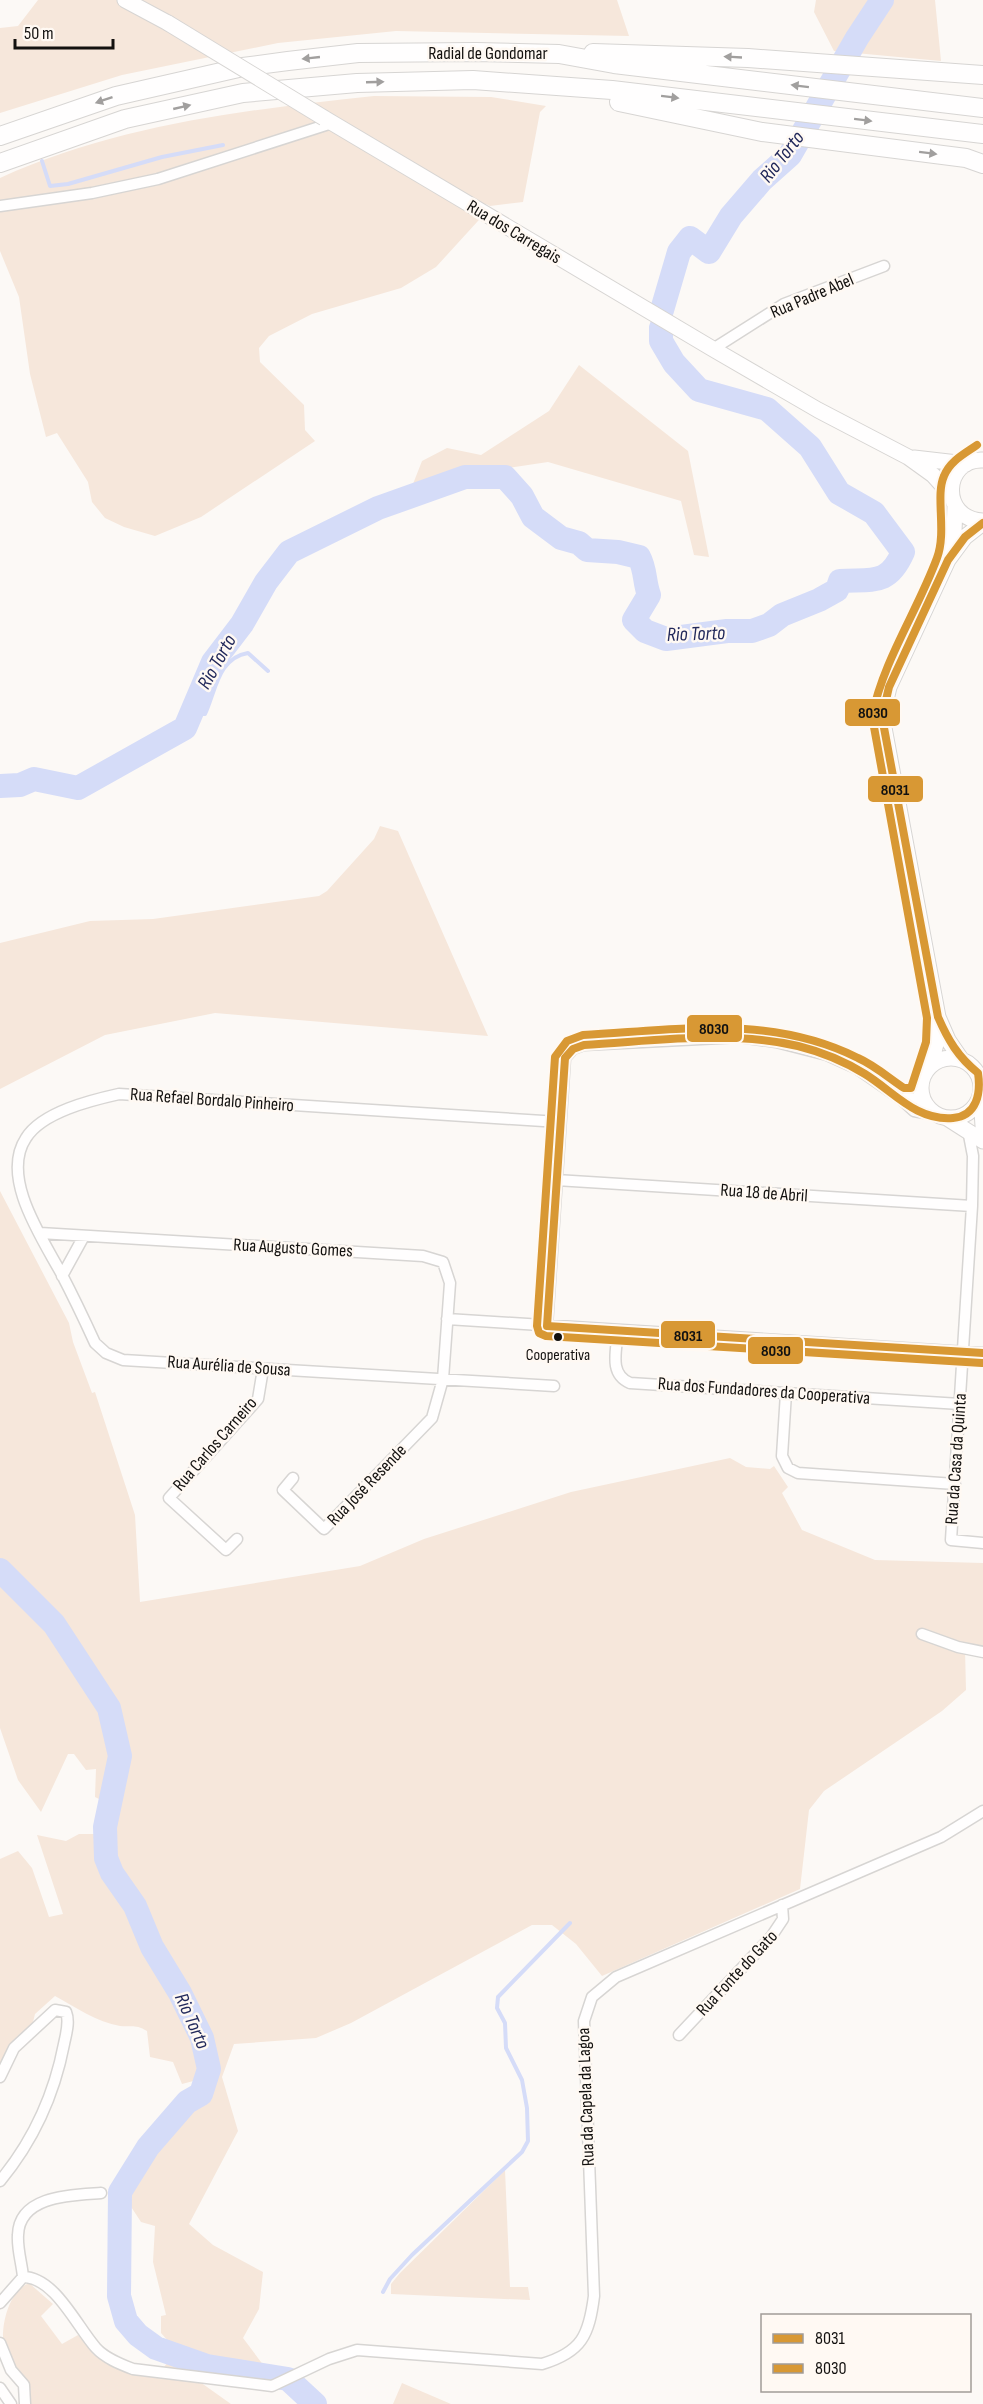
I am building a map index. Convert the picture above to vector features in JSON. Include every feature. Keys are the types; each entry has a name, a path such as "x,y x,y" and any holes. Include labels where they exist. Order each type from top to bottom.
{"highway":[{"name":"Radial de Gondomar","path":"0,136 117,96 265,64 358,53 559,54 616,58"},
{"path":"616,58 938,71 983,75"},
{"path":"616,58 983,108"},
{"name":"Radial de Gondomar","path":"0,163 125,119 243,93 357,83 473,80 556,87 611,95"},
{"path":"611,95 983,134"},
{"path":"611,95 762,132 966,158 983,164"}],"street":[{"name":"Rua dos Carregais","path":"125,0 168,23 713,349 818,410 908,457 933,475 963,515 983,522"},
{"path":"0,206 92,193 158,179 328,120"},
{"name":"Rua Padre Abel","path":"713,349 784,304 884,266"},
{"name":"Rua dos Carregais","path":"908,457 977,460"},
{"path":"948,560 954,532 952,483 957,472 977,460"},
{"path":"983,522 965,537 948,560 889,687 882,717 938,1017 948,1040 961,1059 978,1073 983,1126"},
{"path":"938,1017 936,1044 921,1086 922,1098 942,1117 968,1130 983,1141"},
{"path":"547,1326 559,1122 565,1059 573,1049 584,1045 740,1037 776,1042 827,1054 856,1068 901,1098 914,1111 958,1118 969,1113 981,1095"},
{"path":"930,1066 950,1057 961,1059"},
{"name":"Rua Refael Bordalo Pinheiro","path":"62,1276 27,1210 18,1174 19,1156 26,1137 43,1122 84,1102 119,1094 559,1122"},
{"path":"901,1098 922,1098"},
{"name":"Rua da Casa da Quinta","path":"968,1130 973,1156 972,1206 951,1540 983,1543"},
{"name":"Rua 18 de Abril","path":"556,1180 972,1206"},
{"name":"Rua Augusto Gomes","path":"40,1233 423,1256 443,1262 450,1283 447,1319"},
{"path":"62,1276 84,1236"},
{"name":"Rua Aurélia de Sousa","path":"62,1276 96,1343 106,1353 123,1360 554,1386"},
{"path":"443,1379 447,1319 983,1353"},
{"name":"Rua dos Fundadores da Cooperativa","path":"618,1330 615,1370 621,1379 630,1383 960,1404"},
{"name":"Rua Carlos Carneiro","path":"237,1539 226,1550 169,1498 258,1399 263,1369"},
{"name":"Rua José Resende","path":"293,1478 283,1490 324,1529 432,1418 443,1379"},
{"path":"786,1393 782,1456 788,1468 798,1473 955,1484"},
{"path":"922,1634 958,1647 983,1652"},
{"name":"Rua da Capela da Lagoa","path":"23,2277 42,2282 69,2310 97,2349 122,2365 133,2369 272,2386 304,2370 357,2350 542,2364 573,2351 584,2338 591,2321 594,2296 584,2021 587,2006 599,1989 616,1977 941,1837 983,1811"},
{"name":"Rua Fonte do Gato","path":"679,2036 771,1937 783,1919 782,1905"},
{"path":"0,2077 14,2048 37,2025 55,2010 66,2012 68,2018 62,2051 45,2112 34,2135 0,2181"},
{"path":"0,2303 23,2277 18,2236 21,2221 32,2209 45,2200 67,2195 101,2193"},
{"path":"0,2343 11,2370 24,2385 25,2404"},
{"path":"0,2388 11,2404"}],"shaded area":[{"path":"38,0 617,0 629,36 396,31 278,43 122,75 0,113 0,28 18,26"},
{"path":"816,0 935,0 941,61 834,51 814,12"},
{"path":"374,96 491,97 546,106 540,112 523,202 490,206 486,204 488,210 436,267 401,288 312,314 269,336 259,348 260,362 304,405 305,430 315,441 201,517 155,536 124,527 105,518 92,502 88,482 57,433 46,437 30,374 19,297 0,251 0,178 91,144 137,132 231,114"},
{"path":"579,365 688,451 709,557 694,555 681,501 548,462 461,475 411,489 422,461 447,448 481,455 549,411"},
{"path":"380,826 398,831 488,1036 215,1013 105,1035 0,1089 0,943 90,921 153,919 319,896 327,891 374,839"},
{"path":"0,1191 69,1323 73,1342 92,1393 95,1392 135,1515 140,1602 360,1566 424,1539 571,1492 730,1458 746,1467 770,1469 774,1466 788,1487 782,1493 802,1530 875,1560 983,1563 983,1650 965,1649 966,1690 942,1711 824,1791 809,1810 800,1889 602,1976 576,1944 552,1925 532,1925 351,2023 316,2038 234,2044 222,2077 238,2131 189,2224 213,2245 263,2272 259,2309 243,2338 267,2370 263,2381 164,2367 177,2351 161,2333 161,2316 166,2315 153,2262 155,2226 141,2222 122,2193 156,2139 178,2115 203,2095 211,2069 204,2037 181,1992 153,1946 137,1905 113,1872 108,1858 107,1827 111,1804 105,1801 100,1823 104,1875 122,1898 141,1936 146,1953 173,1992 203,2050 201,2079 182,2084 173,2062 150,2057 147,2031 140,2027 120,2026 103,2021 55,1996 35,2014 32,2026 11,2043 0,2066 0,1859 18,1851 32,1868 49,1917 63,1914 37,1835 66,1841 79,1834 96,1834 99,1799 95,1797 96,1769 86,1770 74,1754 68,1754 41,1812 18,1780 0,1728"},
{"path":"505,2170 510,2287 528,2287 530,2300 391,2294 391,2284 400,2273"},
{"path":"29,2283 53,2304 41,2316 62,2344 78,2335 94,2355 114,2368 139,2375 200,2382 231,2404 31,2404 23,2382 4,2349 3,2340 7,2311 11,2302 16,2294"},
{"path":"402,2383 451,2404 393,2404"}],"waterway":[{"name":"Rio Torto","path":"662,310 679,252 690,238 709,252 731,216 762,180 790,155 857,38 882,0"},
{"path":"42,161 50,186 68,184 162,157 223,145"},
{"name":"Rio Torto","path":"0,786 20,785 34,779 78,788 185,728 213,662 242,624 266,582 289,552 378,508 465,477 505,477 522,496 533,517 561,538 579,543 587,550 618,552 639,557 649,595 634,620 645,631 666,639 727,631 752,631 769,625 782,615 837,590 840,581 870,580 885,576 891,571 903,552 874,513 839,493 810,447 767,409 699,390 674,363 661,341 661,328"},
{"path":"189,714 205,714 219,676 230,661 238,656 248,653 268,671"},
{"name":"Rio Torto","path":"0,1570 54,1624 109,1708 120,1756 105,1827 106,1858 112,1873 135,1906 152,1947 180,1993 202,2038 209,2069 201,2094 187,2102 148,2147 120,2192 119,2296 126,2321 138,2335 156,2348 207,2366 288,2379 315,2404"},
{"path":"383,2292 390,2279 412,2255 522,2152 528,2141 527,2108 522,2080 506,2048 505,2023 497,2008 498,1997 570,1923"}],"transit line":[{"name":"8030","path":"977,445 954,462 944,476 941,493 940,548 929,578 884,675 872,716 927,1018 926,1042 911,1088 904,1088 864,1061 825,1044 791,1035 757,1030 723,1028 654,1030 583,1035 567,1041 555,1057 537,1326 539,1333 546,1336 982,1363"},
{"name":"8031","path":"983,523 965,537 948,560 889,687 882,717 938,1017 954,1048 978,1073 979,1088 976,1102 967,1113 961,1116 940,1118 928,1115 906,1104 865,1074 841,1061 807,1048 772,1041 691,1038 584,1045 573,1049 565,1058 547,1326 983,1353"}],"place":[{"name":"Cooperativa","path":"558,1337"}]}
